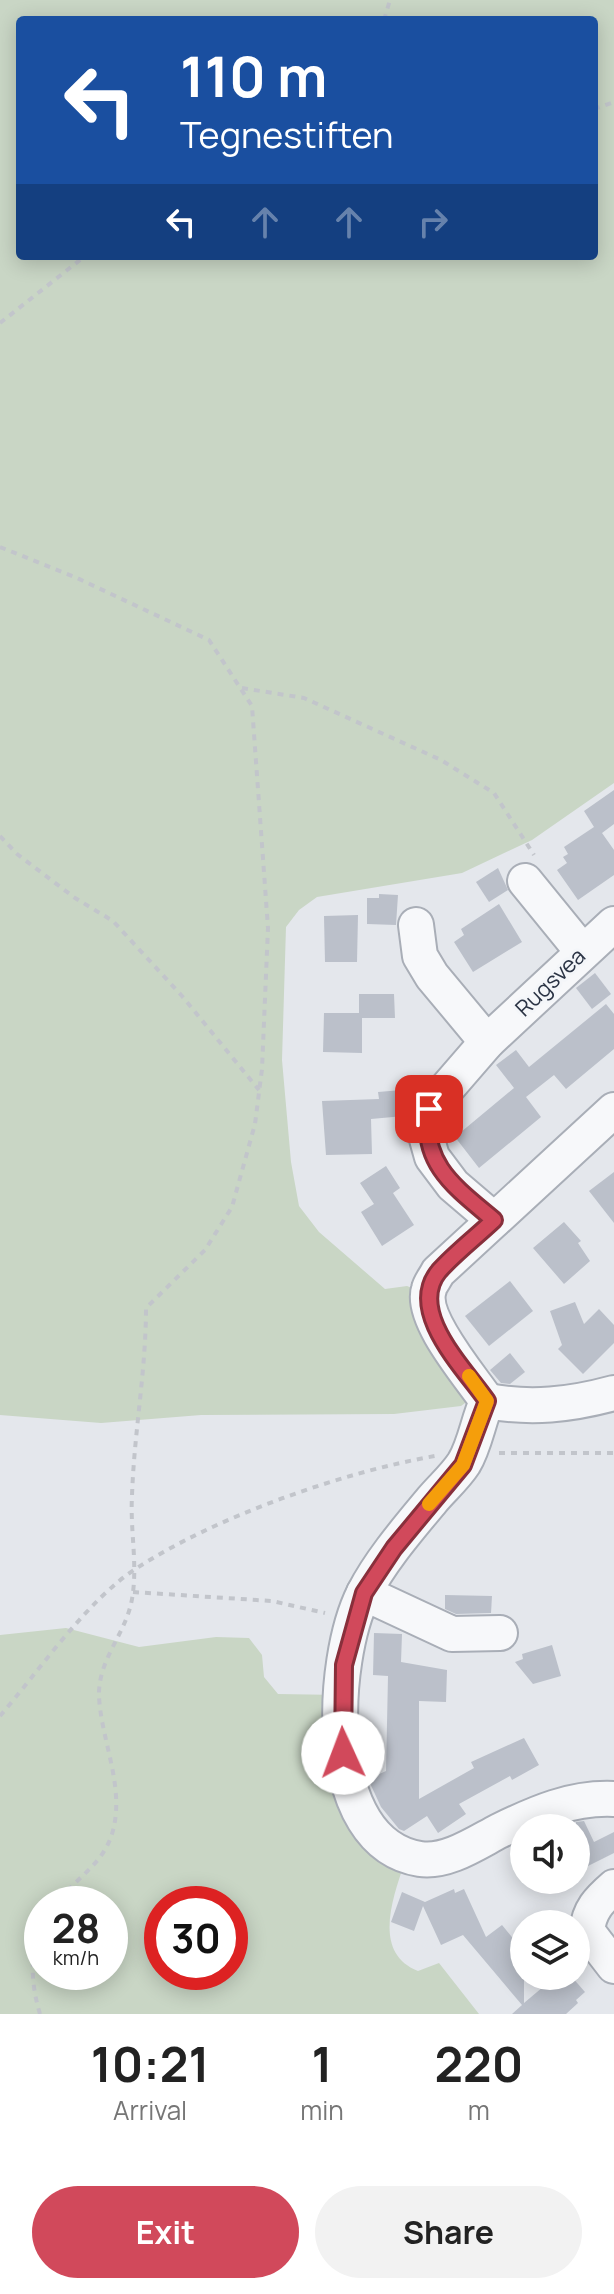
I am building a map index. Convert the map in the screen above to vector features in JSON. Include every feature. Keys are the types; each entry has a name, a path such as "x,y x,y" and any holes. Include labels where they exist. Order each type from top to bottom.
{"street":[{"path":"531,887 582,951"},
{"name":"Rugsvea","path":"494,1220 453,1185 432,1157 425,1132 429,1109 487,1042 614,924"},
{"path":"416,925 420,956 432,976 487,1042"},
{"path":"614,1110 438,1272 428,1291 428,1307 441,1335 487,1401 523,1407 568,1404 614,1393"},
{"path":"487,1401 469,1453 394,1548 359,1606 344,1665 341,1704 348,1784 360,1815 396,1852 422,1860 464,1851 538,1813 610,1791"},
{"path":"359,1606 452,1634 500,1633"},
{"path":"614,1887 596,1903 588,1917 587,1931 614,1966"}],"path":[{"path":"0,323 80,260"},
{"path":"0,547 77,578 209,640 252,706 267,914 259,1091 255,1124 232,1207 205,1250 146,1308 146,1344 132,1493 131,1539 136,1568 124,1625 102,1665 99,1695 116,1794 113,1832 101,1860 74,1886"},
{"path":"242,688 304,698 441,760 494,793 535,855 531,887"},
{"path":"0,836 29,863 113,921 182,996 259,1091"},
{"path":"0,1716 92,1609 136,1568 211,1530 320,1485 402,1462 469,1453 614,1453"},
{"path":"133,1592 359,1606"},
{"path":"34,1990 40,2014"}],"green space":[{"path":"0,0 614,0 614,783 532,840 462,873 317,897 299,910 286,927 282,1060 291,1162 299,1206 319,1232 385,1289 407,1286 417,1290 490,1385 461,1406 394,1414 201,1415 101,1423 0,1415"},
{"path":"66,1628 139,1647 216,1637 249,1638 262,1655 264,1677 278,1694 340,1695 364,1787 404,1864 391,1908 390,1938 395,1951 404,1963 418,1971 439,1963 479,2014 0,2014 0,1635"}],"building":[{"path":"614,790 614,824 602,833 614,850 614,875 578,900 557,870 567,863 563,857 568,854 564,847 594,827 584,811"},
{"path":"498,868 508,890 489,902 476,882"},
{"path":"379,894 398,895 396,925 367,924 367,898 379,898"},
{"path":"499,904 522,942 473,972 454,942 464,935 461,929"},
{"path":"358,915 357,962 325,962 324,916"},
{"path":"595,973 611,994 592,1009 576,988"},
{"path":"359,994 394,994 395,1018 362,1018 362,1053 323,1052 324,1013 359,1013"},
{"path":"606,1004 614,1014 614,1049 566,1089 554,1075 526,1097 541,1117 479,1168 455,1137 514,1088 496,1065 516,1050 529,1067"},
{"path":"402,1090 404,1116 371,1119 372,1154 326,1155 322,1101 379,1099 378,1092"},
{"path":"386,1166 400,1188 393,1193 414,1225 382,1246 361,1212 374,1204 360,1183"},
{"path":"614,1172 614,1223 589,1191"},
{"path":"564,1222 581,1241 578,1243 590,1261 564,1284 533,1248"},
{"path":"510,1281 533,1311 489,1346 465,1316"},
{"path":"575,1302 584,1324 599,1309 614,1325 614,1343 583,1374 558,1349 562,1345 550,1311"},
{"path":"510,1353 525,1372 510,1384 501,1383 490,1370"},
{"path":"445,1595 492,1596 491,1613 456,1614 445,1609"},
{"path":"374,1633 402,1634 401,1662 447,1670 446,1702 419,1701 419,1799 474,1768 471,1762 524,1738 539,1765 512,1780 510,1776 459,1804 466,1814 438,1833 427,1816 404,1831 399,1829 381,1807 368,1779 386,1771 388,1676 373,1675"},
{"path":"552,1645 561,1676 533,1684 515,1662 523,1659 522,1654"},
{"path":"614,1832 614,1853 590,1865 590,1834 594,1842"},
{"path":"454,1889 455,1893 464,1889 486,1937 502,1925 510,1935 510,1990 524,1990 524,2003 539,1990 585,1992 566,2014 512,2014 522,2005 463,1935 441,1945 423,1906 414,1931 391,1922 402,1892 425,1902"}],"slow traffic":[{"path":"429,1504 463,1465 487,1401 469,1376"}],"route":[{"path":"343,1753 341,1704 344,1665 364,1593 394,1548 463,1465 487,1401 441,1335 428,1307 428,1291 438,1272 494,1220 453,1185 432,1157 425,1132 429,1109"}]}
